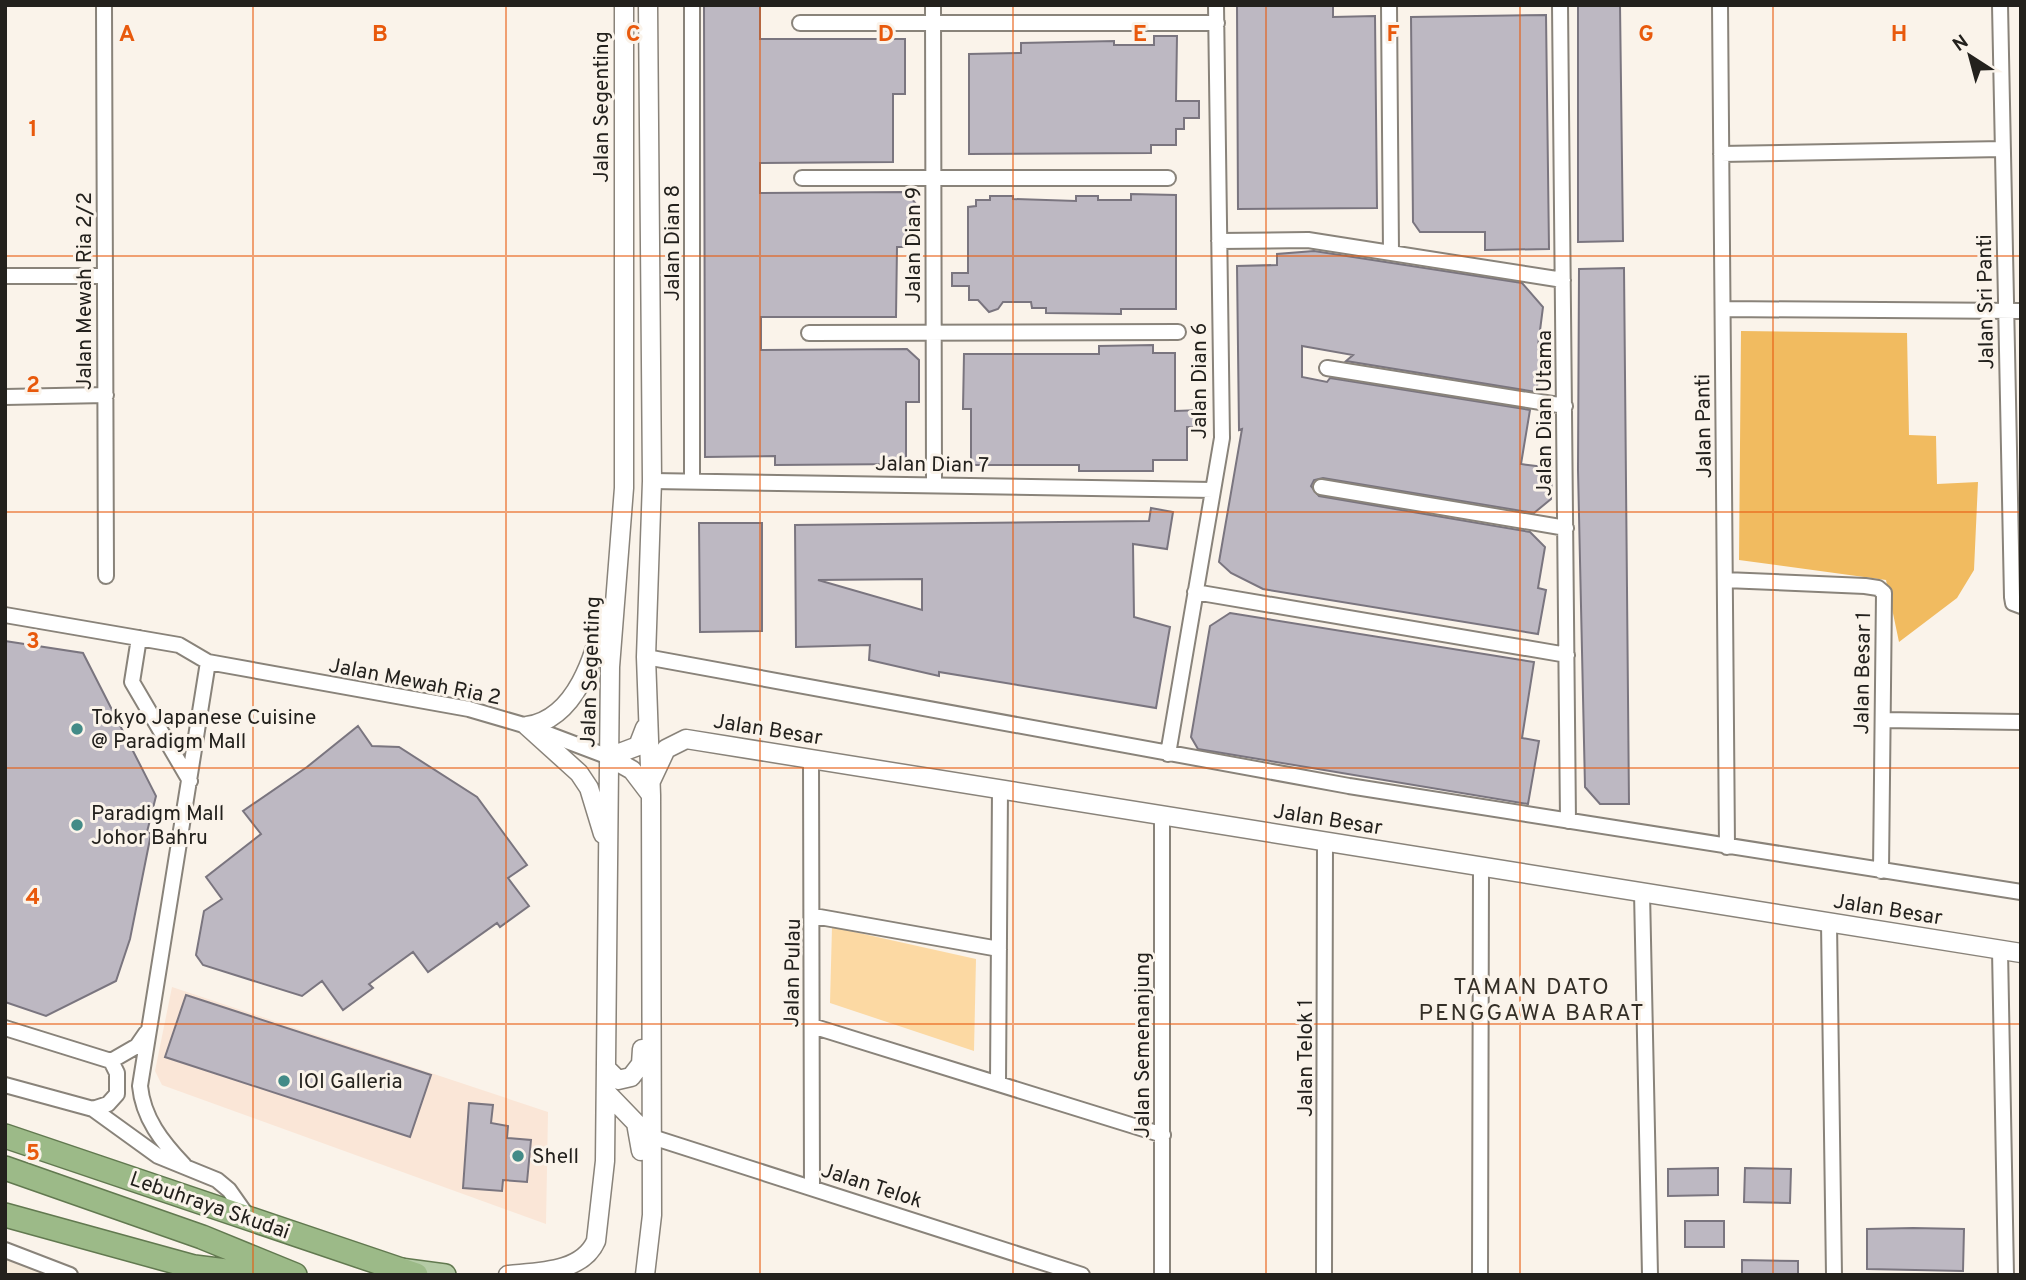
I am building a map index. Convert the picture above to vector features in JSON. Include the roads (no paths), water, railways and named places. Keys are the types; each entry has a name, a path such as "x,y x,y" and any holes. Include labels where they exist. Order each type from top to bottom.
{"highway":[{"name":"Lebuhraya Skudai","path":"5,1136 407,1272"},
{"name":"Lebuhraya Skudai","path":"5,1168 202,1237 295,1275"},
{"path":"5,1215 194,1267 260,1275"}],"main road":[{"path":"407,1272 445,1275"}],"street":[{"name":"Jalan Mewah Ria 2/2","path":"104,5 106,576"},
{"name":"Jalan Segenting","path":"508,1275 556,1270 592,1251 596,1241 605,1161 610,667 624,488 624,5"},
{"path":"645,1275 652,1215 649,1136 651,788 646,657 652,481 648,5"},
{"name":"Jalan Dian 8","path":"692,5 692,482"},
{"name":"Jalan Dian 9","path":"933,5 934,485"},
{"name":"Jalan Dian 6","path":"1168,754 1222,438 1216,5"},
{"path":"1389,5 1391,253"},
{"name":"Jalan Dian Utama","path":"1560,5 1568,821"},
{"name":"Jalan Panti","path":"1720,5 1727,847"},
{"name":"Jalan Sri Panti","path":"2000,5 2003,149 2013,311 2016,602"},
{"path":"800,23 1217,23"},
{"path":"1721,154 2003,149"},
{"path":"802,178 1168,178"},
{"path":"1219,241 1308,240 1563,280"},
{"path":"5,276 105,276"},
{"path":"1723,309 2013,311"},
{"path":"809,333 1178,332"},
{"path":"1327,368 1564,406"},
{"path":"5,397 106,395"},
{"path":"527,726 544,724 561,712 576,689 600,633 611,568 632,507 652,481"},
{"name":"Jalan Dian 7","path":"652,481 1213,489"},
{"path":"1321,487 1566,528"},
{"name":"Jalan Besar 1","path":"1726,580 1878,588 1884,593 1881,871"},
{"path":"1195,592 1567,655"},
{"path":"5,615 179,645 208,663 140,1086 144,1112 167,1147 184,1165"},
{"path":"139,638 132,682 190,781"},
{"name":"Jalan Besar","path":"646,657 1168,754 1727,847 2021,892"},
{"name":"Jalan Mewah Ria 2","path":"208,663 469,709 527,726 609,757"},
{"path":"609,757 638,746 648,718"},
{"path":"1883,720 2021,722"},
{"path":"527,726 579,773 589,788 608,850"},
{"name":"Jalan Besar","path":"651,788 666,749 686,738 2021,953"},
{"path":"609,757 632,770 651,788"},
{"name":"Jalan Pulau","path":"811,759 814,916 812,1187"},
{"path":"998,1082 1000,789"},
{"name":"Jalan Semenanjung","path":"1162,815 1162,1275"},
{"name":"Jalan Telok 1","path":"1324,1275 1325,841"},
{"path":"1480,1275 1481,866"},
{"path":"1642,892 1650,1275"},
{"path":"814,916 999,949"},
{"path":"1829,923 1834,1275"},
{"path":"607,1069 613,1077 625,1080 636,1074 641,1064 644,987 652,948"},
{"path":"2000,950 2006,1275"},
{"path":"813,1026 1163,1135"},
{"path":"5,1028 111,1060 137,1046 149,1029"},
{"path":"93,1109 108,1104 117,1094 119,1084 111,1060"},
{"path":"5,1084 93,1109 158,1156 217,1180 229,1190 248,1218"},
{"path":"607,1093 636,1123 652,1215"},
{"name":"Jalan Telok","path":"649,1136 1082,1275"},
{"path":"5,1250 70,1275"}],"place":[{"name":"Tokyo Japanese Cuisine @ Paradigm Mall","path":"77,729"},
{"name":"Paradigm Mall Johor Bahru","path":"77,825"},
{"name":"IOI Galleria","path":"284,1081"},
{"name":"Shell","path":"518,1156"}],"district":[{"name":"TAMAN DATO PENGGAWA BARAT","path":"1532,999"}]}
